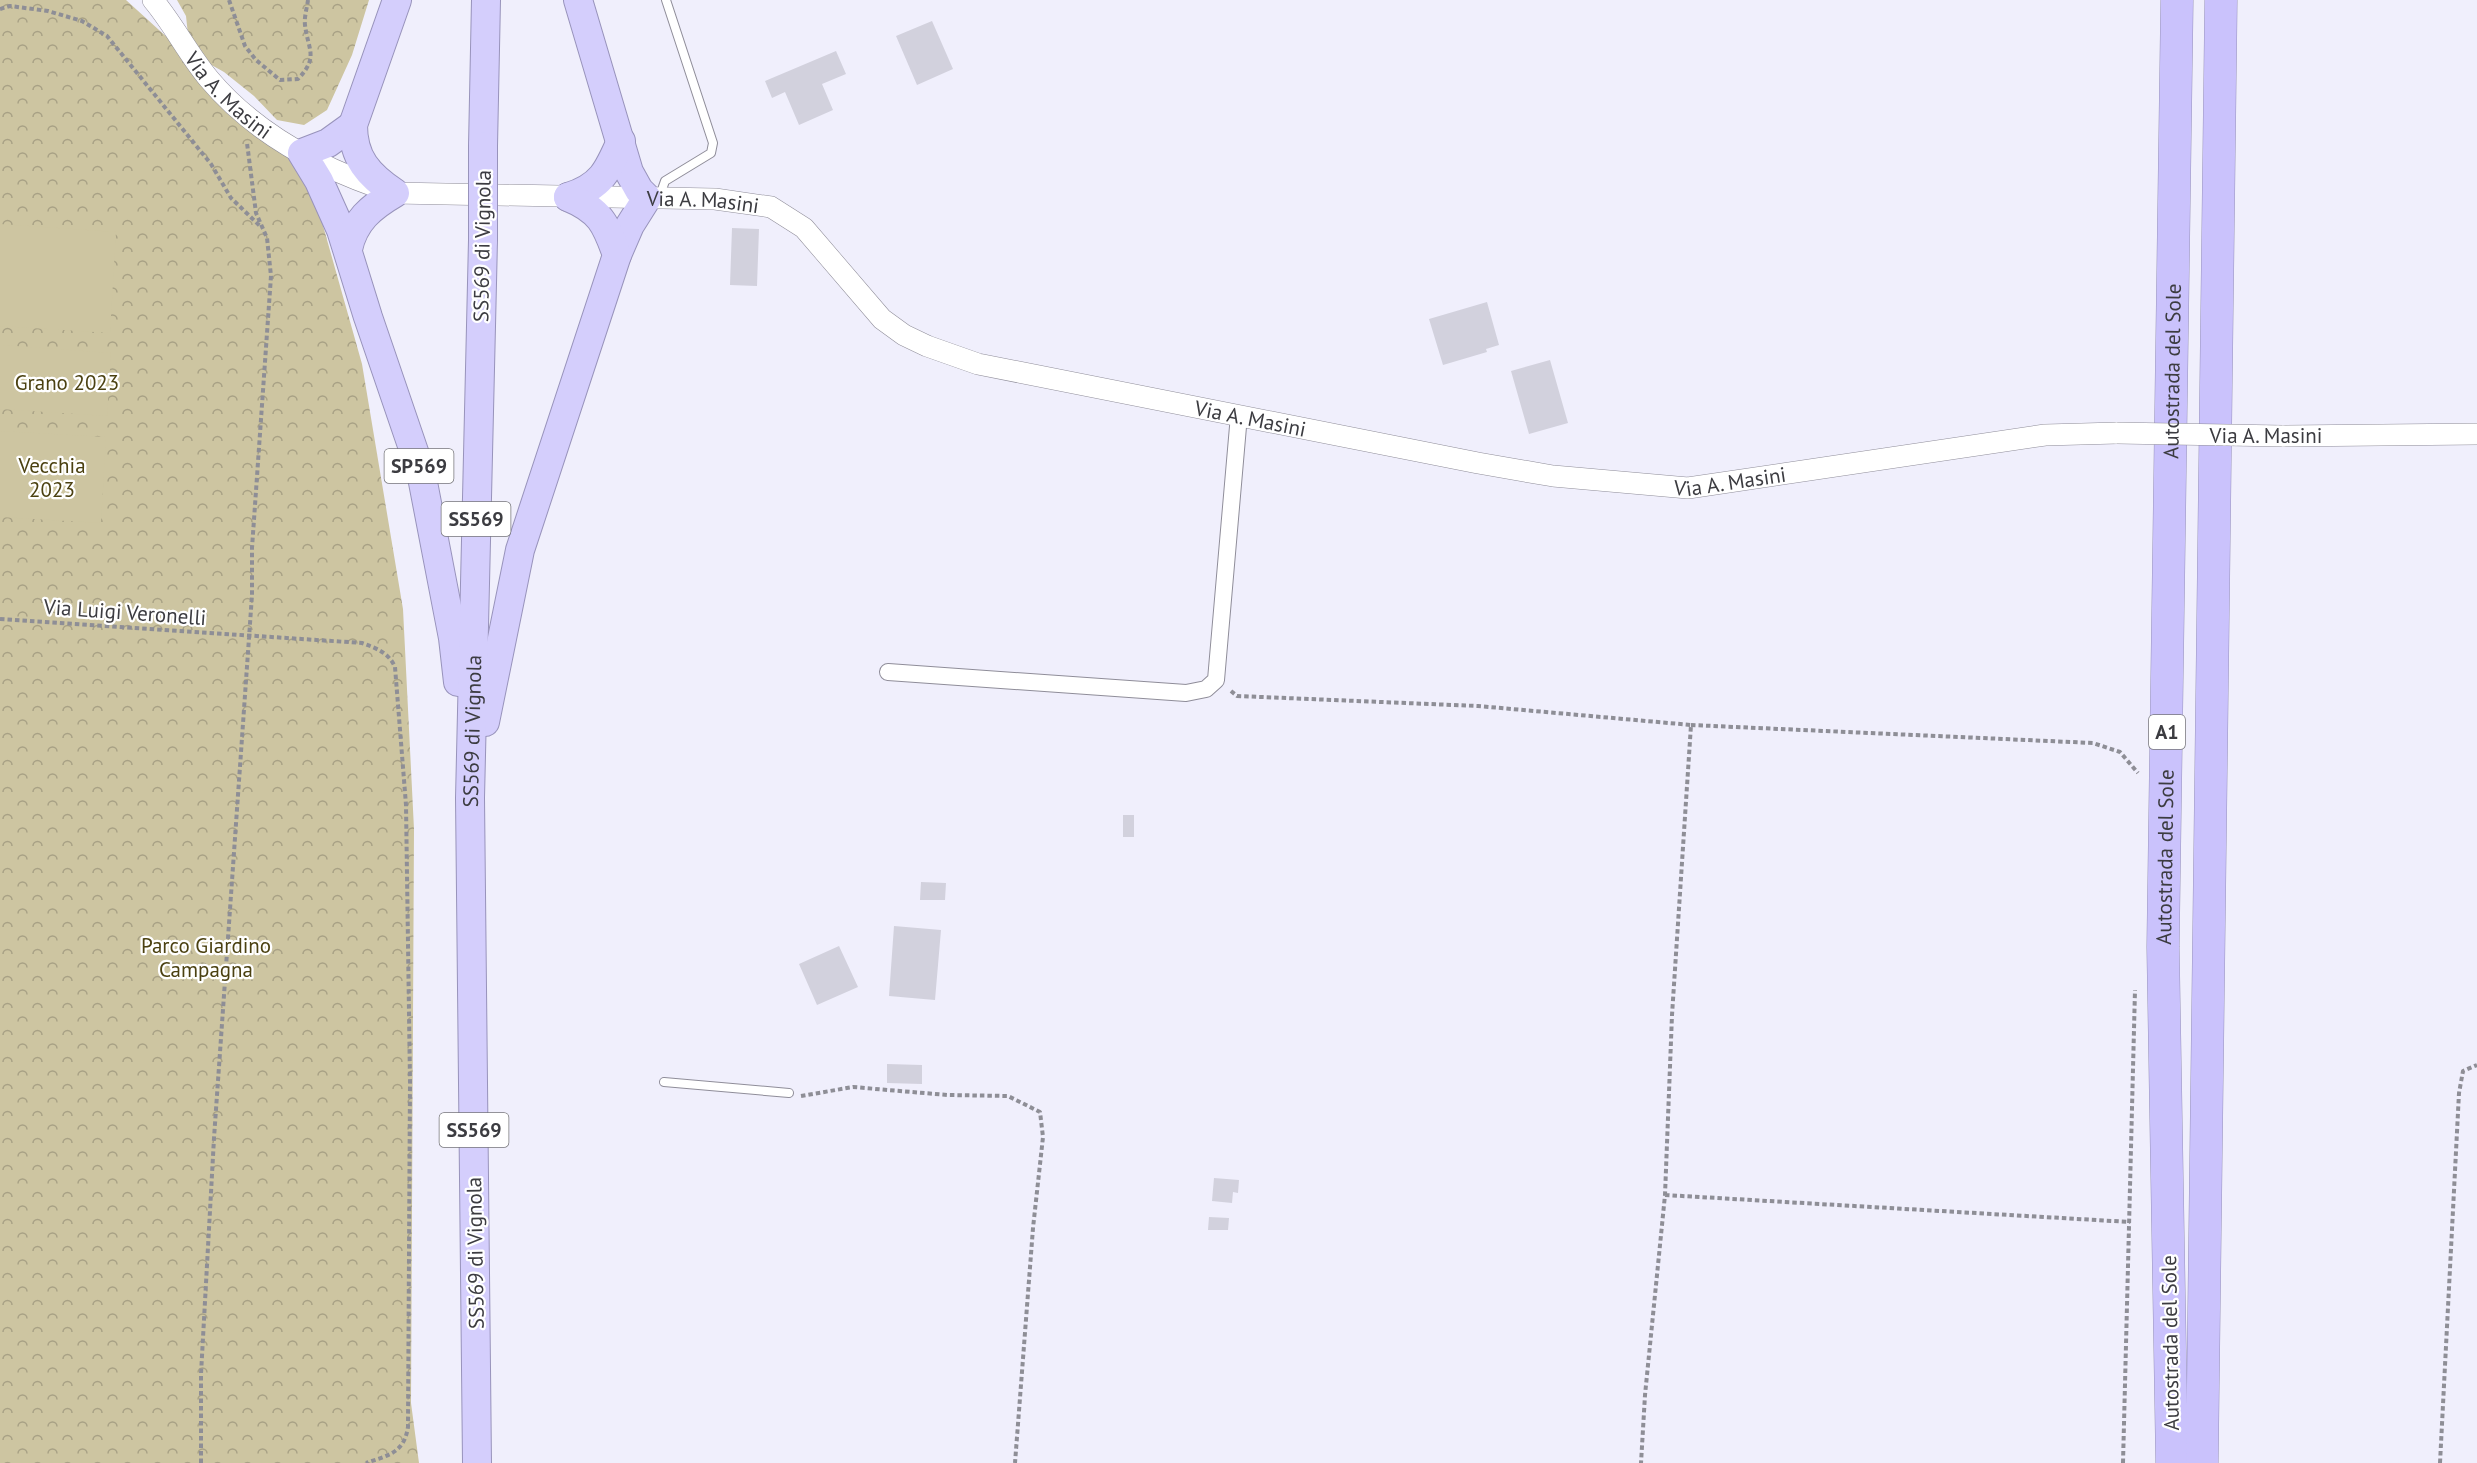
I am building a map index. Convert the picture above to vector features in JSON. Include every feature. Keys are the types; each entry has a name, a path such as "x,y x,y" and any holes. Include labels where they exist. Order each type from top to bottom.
{"highway":[{"path":"348,249 351,234 364,214 395,193 380,183 363,166 353,140 353,125 397,0"},
{"name":"SS569 di Vignola","path":"477,1463 470,798 483,240 486,0"},
{"path":"470,798 520,550 617,255 633,219 653,198 639,190 629,172 578,0"},
{"name":"Autostrada del Sole","path":"2172,1463 2163,947 2177,0"},
{"name":"Autostrada del Sole","path":"2202,1463 2221,0"},
{"path":"302,153 328,142 353,125"},
{"path":"568,197 590,189 598,183 610,167 621,141"},
{"name":"SP569","path":"302,153 328,200 348,249 368,317 422,472 453,638 470,798"},
{"path":"568,197 600,216 617,255"}],"street":[{"name":"Via A. Masini","path":"153,0 209,79 264,130 351,179 395,193 716,199 771,207 804,228 882,319 904,335 927,346 978,364 1553,476 1688,488 2045,435 2117,432 2282,436 2477,434"},
{"path":"888,672 1186,693 1206,689 1216,680 1239,415"}],"lane":[{"path":"653,198 665,181 711,153 713,143 666,0"},
{"path":"664,1082 789,1093"}],"path":[{"path":"229,0 245,46 256,60 279,80 298,80 306,71 312,57 304,23 308,0"},
{"path":"0,9 10,6 48,11 82,21 107,36 211,164 231,198 262,228"},
{"path":"201,1463 201,1374 214,1138 270,304 269,253 256,213 250,179 247,151 248,115"},
{"name":"Via Luigi Veronelli","path":"0,619 362,643 378,648 393,661 398,677 406,805 410,1058 408,1426 406,1440 395,1452 366,1463"},
{"path":"1216,680 1237,696 1478,706 1691,725 2093,743 2120,752 2138,772 2138,783"},
{"path":"1641,1463 1645,1395 1665,1195 1672,1015 1691,725"},
{"path":"2123,1463 2135,981"},
{"path":"2440,1463 2459,1094 2463,1071 2477,1065"},
{"path":"789,1093 801,1096 853,1087 947,1095 1008,1096 1040,1112 1043,1137 1033,1228 1015,1463"},
{"path":"1665,1195 2009,1213 2130,1222"}],"green space":[{"name":"Parco Giardino Campagna","path":"0,0 126,0 214,80 300,144 362,364 403,609 414,829 411,1403 419,1463 0,1463"},
{"path":"177,0 369,0 352,55 327,110 304,125 277,120 254,96 224,72 190,53 186,16"},
{"path":"0,224 116,232 110,333 0,326"},
{"name":"Grano 2023","path":"0,345 111,353 107,416 0,409"},
{"name":"Vecchia 2023","path":"0,431 106,437 101,523 0,517"}],"building":[{"path":"932,21 953,69 917,85 896,36"},
{"path":"836,51 846,74 822,84 833,110 799,125 785,92 772,98 765,81"},
{"path":"732,228 759,229 757,286 730,285"},
{"path":"1487,302 1499,345 1486,349 1487,352 1443,365 1429,319"},
{"path":"1550,360 1568,423 1529,434 1511,371"},
{"path":"1123,815 1134,815 1134,837 1123,837"},
{"path":"921,882 946,883 945,900 920,900"},
{"path":"894,926 941,930 935,1000 889,996"},
{"path":"839,946 858,987 817,1005 799,964"},
{"path":"887,1064 922,1065 922,1084 887,1083"},
{"path":"1214,1178 1239,1180 1238,1193 1233,1192 1232,1203 1212,1201"},
{"path":"1209,1217 1229,1218 1228,1230 1208,1230"}]}
